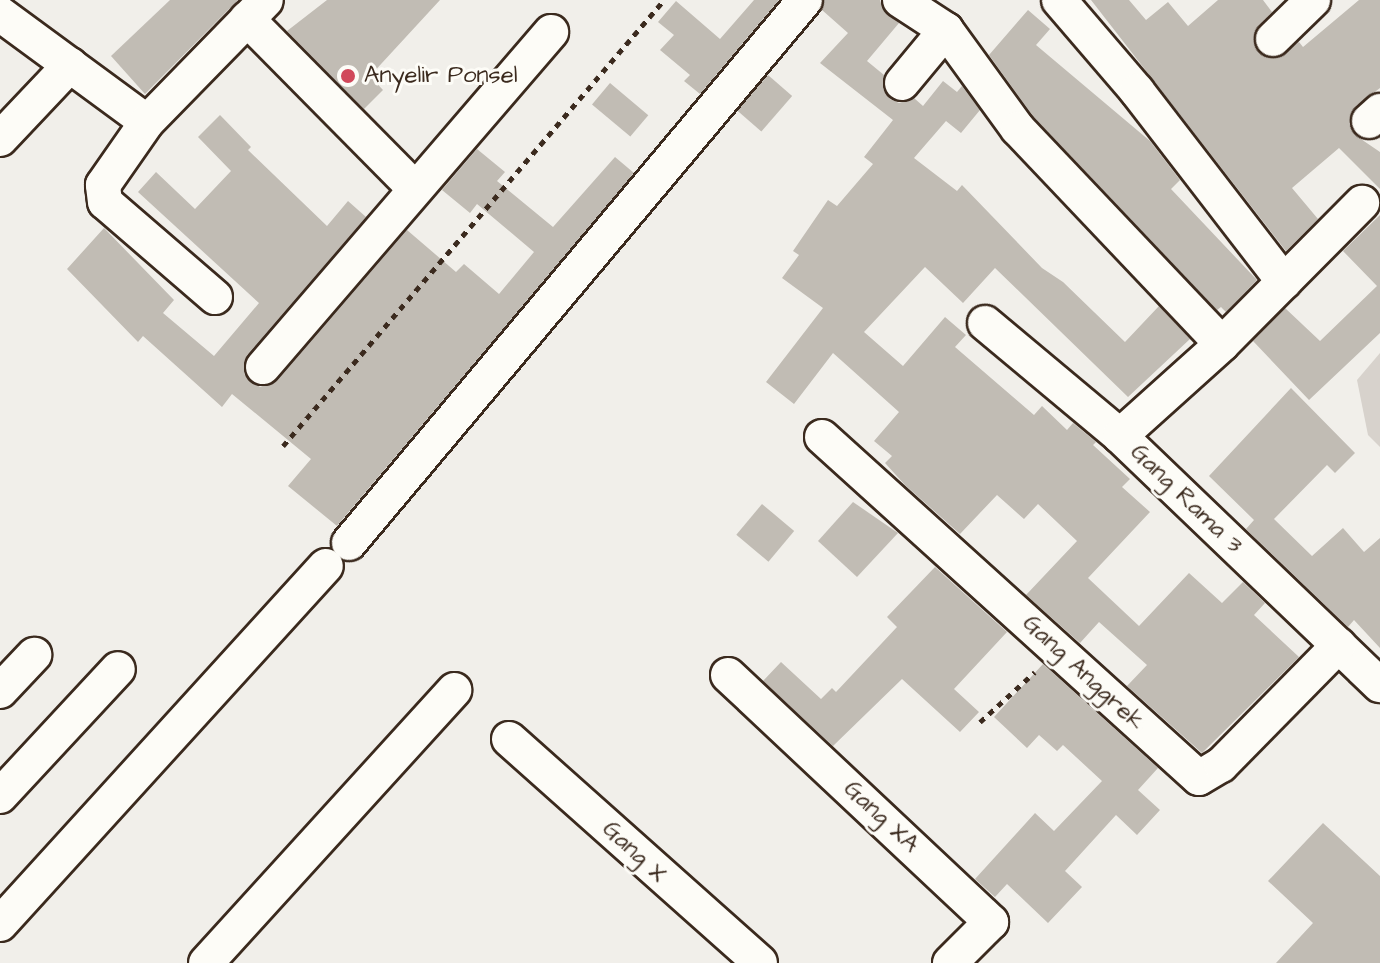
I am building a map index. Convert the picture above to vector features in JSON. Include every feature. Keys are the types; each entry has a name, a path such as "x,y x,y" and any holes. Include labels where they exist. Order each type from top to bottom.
{"street":[{"path":"0,924 337,554 805,0"},
{"path":"900,0 946,30 1018,129 1222,344"},
{"path":"1059,0 1137,91 1284,282"},
{"path":"1273,39 1313,0"},
{"path":"215,297 105,202 102,193 147,122 257,9 414,188"},
{"path":"10,11 70,65 147,122"},
{"path":"902,83 946,30"},
{"path":"263,367 551,32"},
{"path":"0,139 70,65"},
{"name":"Gang Rama 3","path":"1362,203 1222,344 1120,436 1380,685"},
{"path":"985,323 1120,436"},
{"name":"Gang Anggrek","path":"822,437 1199,778 1221,765 1339,645"},
{"path":"0,691 34,655"},
{"path":"0,796 118,669"},
{"name":"Gang XA","path":"728,675 991,922 950,963"},
{"path":"206,963 454,690"},
{"name":"Gang X","path":"509,739 760,963"}],"path":[{"path":"283,446 664,0"},
{"path":"980,722 1059,650"}],"shaded area":[{"path":"1380,353 1380,447 1368,435 1357,380"}],"building":[{"path":"170,0 238,0 145,94 111,56"},
{"path":"327,0 440,0 370,76 383,90 364,109 287,31"},
{"path":"754,0 779,0 700,94 684,81 690,75 660,50 674,35 658,22 676,1 720,39"},
{"path":"824,0 880,0 883,10 899,23 867,61 884,75 883,89 890,99 899,103 914,98 923,106 943,81 957,92 962,86 980,110 961,133 946,121 914,158 957,191 962,185 1042,268 1063,282 1125,342 1159,306 1190,339 1128,397 995,268 963,303 925,267 864,332 903,366 945,317 966,335 955,347 1034,415 1042,406 1067,430 1073,423 1096,442 1093,445 1130,479 1122,487 1150,512 1088,578 1139,626 1189,573 1222,603 1243,582 1265,603 1254,615 1299,657 1202,753 1127,686 1147,665 1099,622 1080,643 1026,595 1077,541 1038,504 1024,519 997,495 960,534 885,463 892,456 874,441 899,412 833,353 794,404 766,382 823,308 782,278 799,255 793,251 828,200 837,206 873,164 864,157 893,120 820,63 848,33 822,10"},
{"path":"1091,0 1129,0 1146,20 1168,2 1188,26 1218,0 1263,0 1272,12 1259,25 1254,43 1259,53 1277,58 1299,42 1303,47 1359,0 1380,0 1380,88 1356,106 1349,124 1355,135 1380,152 1380,189 1339,148 1292,188 1318,219 1286,251"},
{"path":"1028,10 1050,29 1036,45 1150,141 1180,180 1171,189 1257,280 1226,312 1221,307 1217,310 1033,116 989,55"},
{"path":"768,75 792,96 761,131 737,110"},
{"path":"610,83 648,115 630,137 592,104"},
{"path":"220,115 251,147 248,150 327,226 348,201 366,217 247,355 244,374 260,387 278,380 407,230 456,272 464,264 499,294 534,252 477,204 470,213 442,190 477,149 505,172 497,181 553,227 615,157 634,173 337,526 288,486 311,459 232,394 222,407 143,336 138,342 67,269 104,228 174,300 163,313 214,356 259,303 138,192 156,172 195,209 231,171 198,137"},
{"path":"1380,215 1380,333 1309,400 1253,341 1285,308 1320,341 1377,286 1343,251"},
{"path":"1291,388 1355,453 1335,473 1327,465 1274,519 1312,556 1343,528 1364,552 1380,538 1380,648 1354,620 1348,627 1246,529 1254,520 1209,476"},
{"path":"853,502 898,533 857,577 818,541"},
{"path":"762,504 794,531 768,562 736,535"},
{"path":"935,567 1007,632 954,689 979,712 960,732 902,679 833,746 763,681 781,662 821,699 832,688 836,692 897,627 887,617"},
{"path":"1043,664 1158,768 1138,790 1160,810 1137,835 1116,815 1065,871 1082,887 1048,923 1007,884 995,897 975,879 1035,813 1054,831 1102,781 1063,745 1057,751 1039,735 1027,748 994,717"},
{"path":"1323,823 1380,876 1380,963 1276,963 1313,923 1268,881"}],"place":[{"name":"Anyelir Ponsel","path":"348,76"}]}
